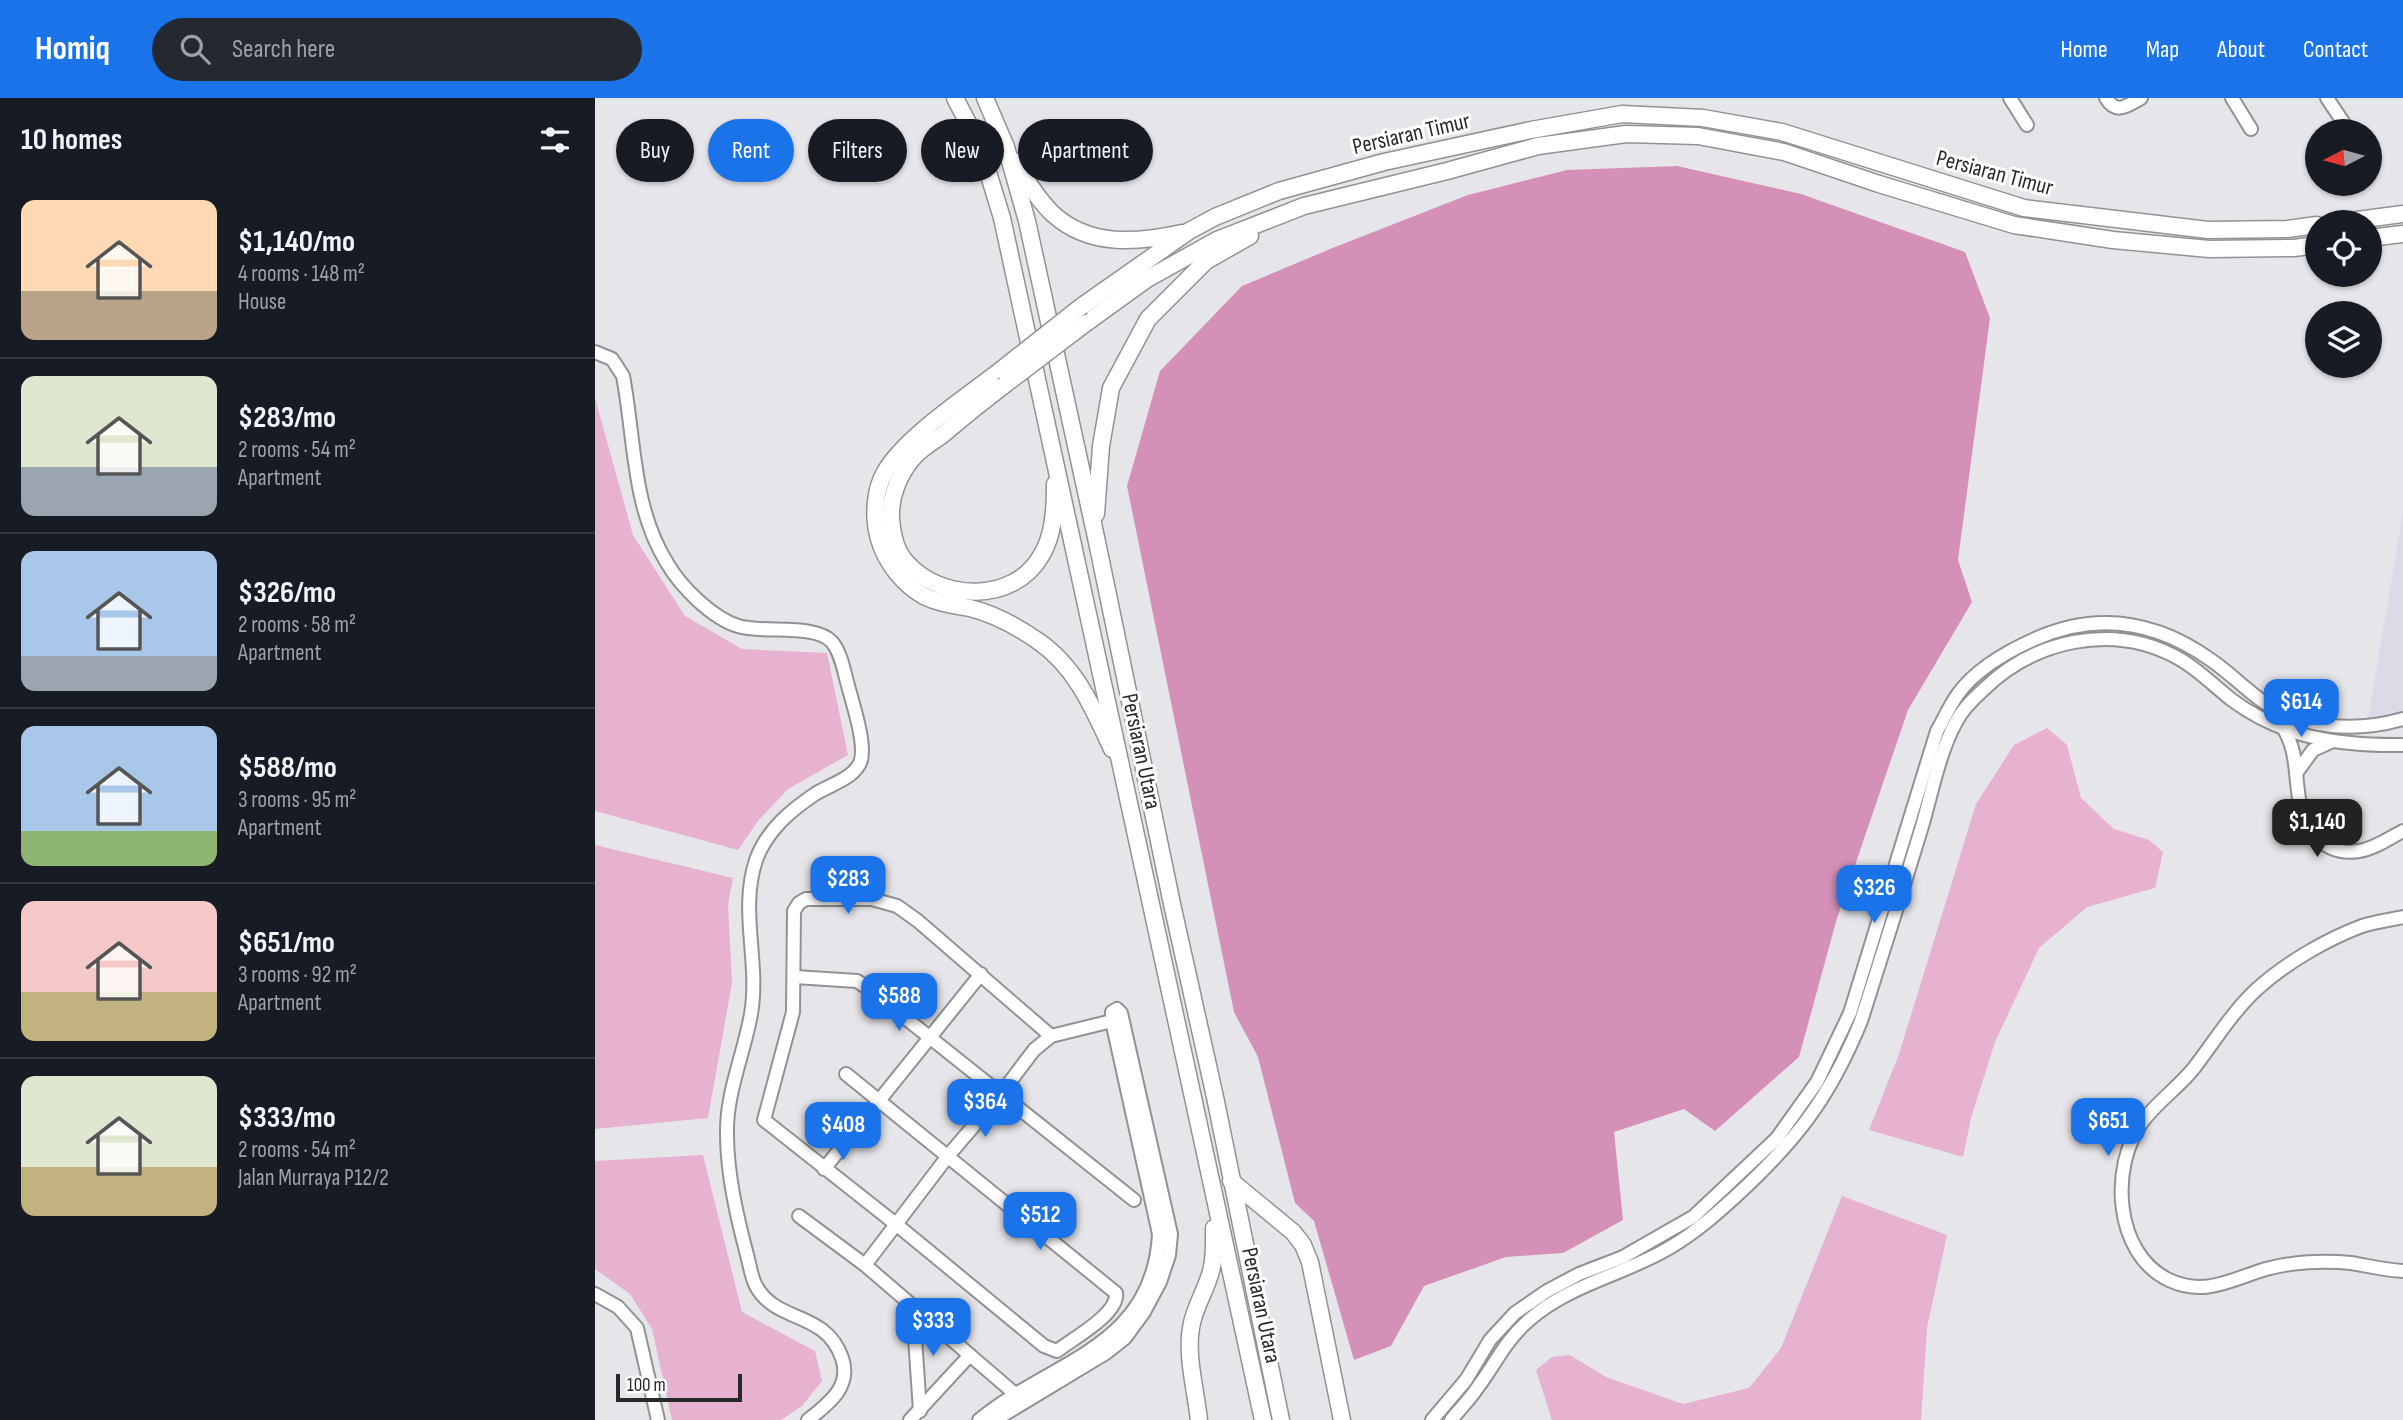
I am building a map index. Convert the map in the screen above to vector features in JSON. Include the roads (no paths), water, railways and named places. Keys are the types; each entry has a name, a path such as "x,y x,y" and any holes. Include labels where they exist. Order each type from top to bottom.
{"main road":[{"name":"Persiaran Utara","path":"955,98 980,146 1002,218 1263,1420"},
{"name":"Persiaran Utara","path":"985,98 1006,147 1027,220 1281,1420"},
{"name":"Persiaran Timur","path":"889,548 892,528 890,507 897,484 912,459 1082,306 1189,231 1215,217 1279,191 1328,176 1531,130 1622,114 1703,118 1782,132 2024,208 2208,230 2305,227"},
{"name":"Persiaran Timur","path":"1002,378 1147,279 1217,240 1304,206 1538,146 1626,134 1698,136 1784,152 2014,225 2113,240 2209,249 2305,247"},
{"path":"1006,147 1036,195 1053,214 1092,237 1131,241 1189,231"},
{"path":"1097,542 1097,489 1111,388 1148,319 1206,261 1304,206"},
{"path":"2382,217 2403,214"},
{"path":"2382,236 2403,234"},
{"path":"889,548 935,584 950,590 982,593 1013,582 1028,571 1041,556 1048,539 1054,519 1055,456"},
{"path":"889,548 900,576 923,595 941,603 970,608 1003,621 1039,641 1060,660 1090,700 1125,776"},
{"path":"1231,1181 1293,1232 1303,1245 1310,1262 1342,1420"},
{"path":"1199,1420 1190,1344 1191,1328 1213,1262 1214,1192"}],"street":[{"path":"2010,98 2027,125"},
{"path":"2106,98 2116,109 2123,109 2141,98"},
{"path":"2231,98 2251,129"},
{"path":"2327,98 2341,119"},
{"path":"595,352 612,359 624,376 642,503 649,526 668,566 718,618 758,631 808,631 830,640 839,655 861,743 861,763 855,770 779,822 766,838 758,856 751,877 748,911 753,987 751,1014 732,1088 727,1134 739,1227 755,1283 762,1295 774,1306 823,1329 833,1338 843,1361 846,1374 841,1388 808,1420"},
{"path":"1432,1420 1466,1380 1490,1340 1515,1313 1558,1286 1623,1257 1693,1217 1777,1138 1817,1082 1850,1013 1937,731 1959,692 1983,669 2015,648 2068,627 2107,622 2126,624 2145,627 2178,640 2211,660 2266,704 2319,725 2351,729 2384,725 2403,719"},
{"path":"1451,1420 1479,1386 1503,1346 1529,1320 1556,1299 1662,1252 1700,1227 1788,1146 1811,1116 1846,1057 1861,1021 1938,771 1956,722 1974,698 1999,674 2020,660 2050,647 2107,638 2123,639 2176,657 2258,718 2295,734 2362,746 2403,745"},
{"path":"2284,729 2291,742 2304,819 2315,837 2338,850 2361,851 2403,831"},
{"path":"2297,772 2313,750 2333,741"},
{"path":"846,1074 1116,1293 1117,1300 1114,1305 1089,1330 1073,1338 1058,1351 1044,1346 764,1120 793,1012 795,911 799,903 806,899 872,899 897,906 981,974 1051,1036"},
{"path":"2403,917 2363,926 2334,939 2299,959 2258,989 2187,1077 2162,1099 2143,1121 2127,1151 2121,1186 2126,1226 2135,1244 2145,1260 2169,1280 2197,1288 2210,1287 2224,1285 2267,1269 2324,1261 2403,1271"},
{"path":"824,1169 981,974"},
{"path":"795,977 857,981 1134,1200"},
{"path":"865,1265 948,1156 1034,1050 1051,1036 1112,1021 1159,1234 1155,1265 1136,1309 1118,1331 1020,1398 995,1420"},
{"path":"799,1216 865,1265 1020,1398"},
{"path":"595,1294 618,1307 637,1328 658,1420"},
{"path":"913,1308 915,1415"},
{"path":"915,1415 970,1356"},
{"path":"979,1420 996,1406 1020,1398"}]}
